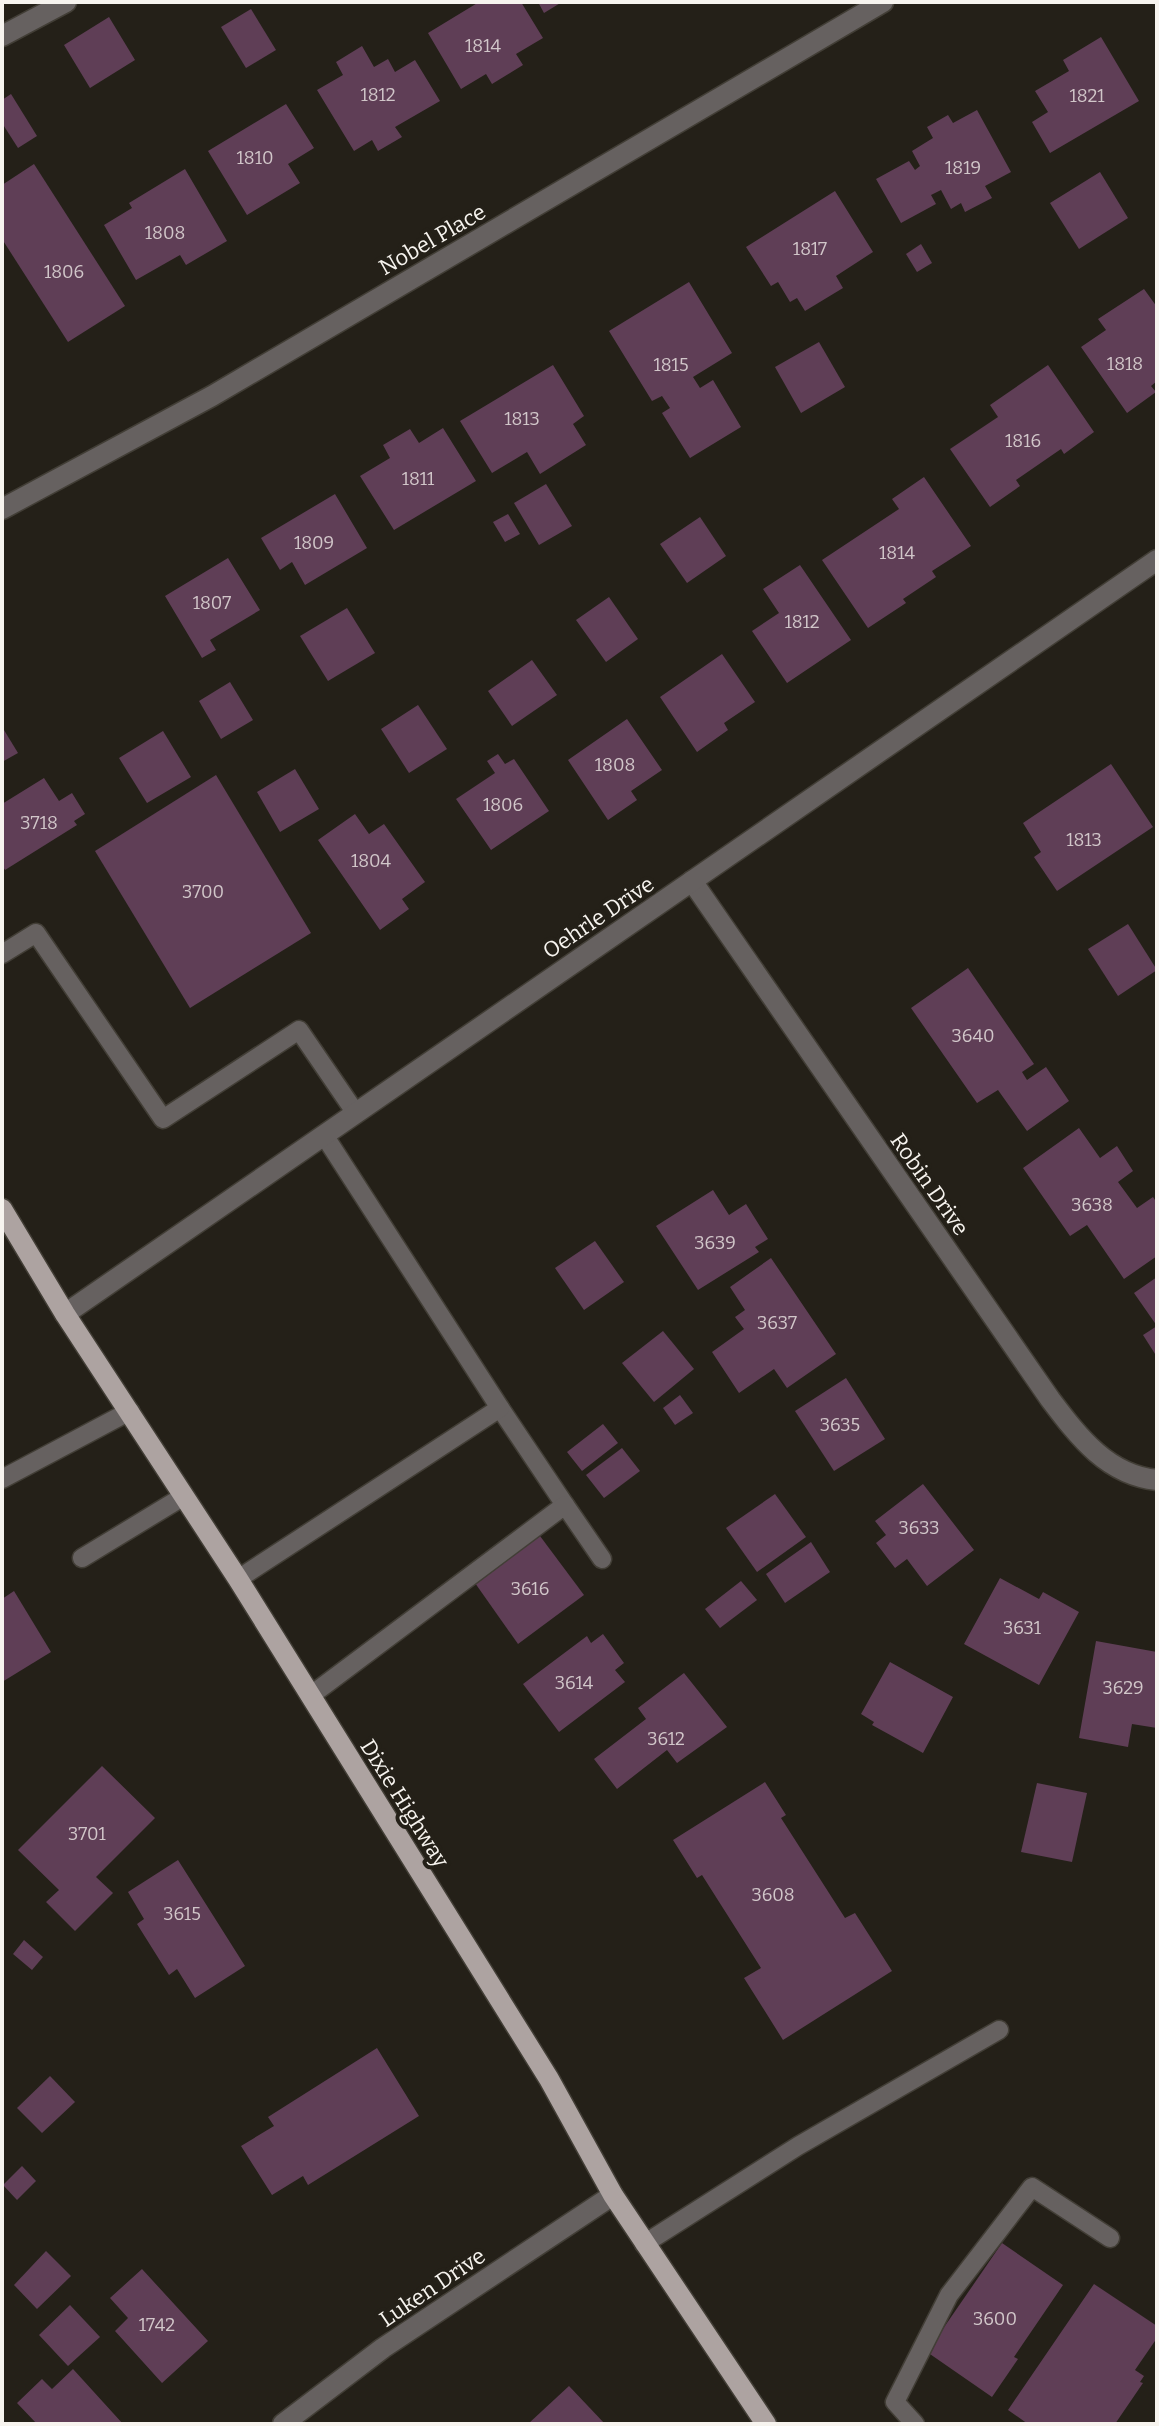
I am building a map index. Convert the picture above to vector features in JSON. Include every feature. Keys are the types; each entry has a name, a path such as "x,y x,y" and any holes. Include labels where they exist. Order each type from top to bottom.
{"main road":[{"name":"Dixie Highway","path":"2,1209 65,1314 238,1579 549,2079 613,2195 766,2424"}],"street":[{"path":"2,36 66,2"},
{"name":"Nobel Place","path":"2,509 212,396 883,2"},
{"name":"Oehrle Drive","path":"65,1314 1157,560"},
{"name":"Robin Drive","path":"692,881 1084,1444 1115,1467 1144,1479 1157,1480"},
{"name":"Luken Drive","path":"283,2424 383,2348 613,2195"}],"lane":[{"path":"2,954 36,933 163,1119 299,1030 355,1112"},
{"path":"324,1135 500,1408 602,1559"},
{"path":"238,1579 500,1408"},
{"path":"2,1479 130,1411"},
{"path":"82,1558 184,1496"},
{"path":"310,1696 565,1505"},
{"path":"644,2244 798,2146 999,2030"},
{"path":"915,2424 895,2402 949,2295 1032,2187 1110,2238"}],"building":[{"path":"479,2 521,2 543,38 516,54 523,65 492,84 486,74 461,89 428,33"},
{"path":"538,2 562,2 544,13"},
{"path":"251,9 276,50 246,68 221,27"},
{"path":"109,17 135,60 90,88 64,45"},
{"path":"1101,37 1139,101 1050,153 1032,122 1048,112 1035,91 1069,71 1063,60"},
{"path":"362,46 374,67 388,59 395,72 415,60 440,101 395,127 402,137 378,151 372,140 354,151 317,90 343,75 336,62"},
{"path":"11,94 37,136 18,148 2,123 2,100"},
{"path":"286,104 314,148 288,164 300,183 247,215 208,151"},
{"path":"977,110 1011,172 985,186 992,198 965,212 961,203 951,209 941,190 931,195 936,204 901,223 876,179 909,161 915,170 920,166 912,151 933,138 927,127 948,115 953,123"},
{"path":"34,164 125,306 68,342 2,239 2,185"},
{"path":"185,169 227,241 186,265 180,255 136,280 104,225 132,208 129,203"},
{"path":"1100,172 1128,218 1079,249 1050,203"},
{"path":"835,191 873,252 836,276 843,288 805,311 797,298 790,302 778,282 771,286 746,247"},
{"path":"921,244 932,263 917,272 906,254"},
{"path":"689,282 732,353 693,377 700,388 713,380 741,427 690,458 662,413 670,408 662,396 652,401 609,331"},
{"path":"1144,289 1157,307 1157,381 1151,386 1156,392 1127,413 1081,347 1106,330 1098,319"},
{"path":"819,342 845,387 801,413 775,367"},
{"path":"553,365 584,416 573,424 586,445 540,474 527,452 492,473 460,421"},
{"path":"1048,365 1094,432 1064,454 1061,449 1016,480 1020,486 990,507 950,449 998,417 990,405"},
{"path":"443,428 476,481 394,530 360,476 390,458 383,445 410,429 419,443"},
{"path":"924,477 971,546 932,571 936,577 903,599 906,603 868,628 822,560 899,509 892,499"},
{"path":"546,484 572,526 539,545 514,503"},
{"path":"335,494 367,548 305,585 292,562 280,570 261,538"},
{"path":"508,514 520,534 505,542 493,522"},
{"path":"700,517 726,556 687,583 660,544"},
{"path":"228,558 260,610 210,640 216,650 202,658 165,596"},
{"path":"800,565 851,640 787,683 752,631 779,613 763,589"},
{"path":"609,597 638,639 606,662 576,620"},
{"path":"347,608 375,653 328,681 300,636"},
{"path":"722,654 755,702 724,723 728,730 697,752 660,697"},
{"path":"532,660 557,695 512,726 488,691"},
{"path":"230,682 253,720 221,739 199,701"},
{"path":"418,705 447,749 409,773 381,729"},
{"path":"627,719 662,770 631,791 637,800 608,820 568,760"},
{"path":"2,731 18,753 2,762"},
{"path":"163,731 191,777 147,803 119,758"},
{"path":"498,754 505,764 514,759 549,811 491,850 456,799 495,773 487,761"},
{"path":"1111,764 1153,827 1057,891 1034,857 1041,852 1023,823"},
{"path":"295,769 319,809 280,832 257,792"},
{"path":"216,775 311,933 190,1008 95,851"},
{"path":"44,778 59,801 72,793 85,814 74,821 77,825 5,870 2,865 2,804"},
{"path":"355,814 369,834 384,824 425,882 402,899 409,909 380,930 318,840"},
{"path":"1128,924 1157,970 1118,996 1088,949"},
{"path":"968,968 1034,1064 1022,1072 1027,1080 1046,1067 1069,1101 1027,1131 998,1090 977,1103 911,1008"},
{"path":"1079,1128 1100,1158 1117,1146 1133,1171 1118,1182 1137,1208 1153,1197 1157,1203 1157,1256 1124,1279 1087,1225 1070,1236 1023,1168"},
{"path":"713,1190 729,1215 746,1204 768,1239 755,1247 759,1252 698,1290 656,1226"},
{"path":"595,1241 624,1282 584,1310 555,1268"},
{"path":"771,1258 836,1354 787,1388 774,1369 739,1393 712,1352 744,1329 735,1317 745,1310 730,1287"},
{"path":"1157,1277 1157,1326 1134,1293"},
{"path":"1157,1326 1157,1357 1143,1335"},
{"path":"663,1331 694,1369 654,1402 622,1363"},
{"path":"846,1378 885,1439 834,1471 795,1411"},
{"path":"680,1395 693,1413 675,1425 663,1408"},
{"path":"603,1424 618,1443 582,1471 567,1452"},
{"path":"622,1448 640,1471 604,1498 586,1475"},
{"path":"923,1484 974,1550 927,1586 907,1559 895,1568 876,1543 886,1535 875,1521"},
{"path":"775,1494 806,1537 757,1572 726,1528"},
{"path":"540,1536 584,1595 518,1644 475,1583"},
{"path":"811,1542 830,1572 785,1603 766,1574"},
{"path":"1000,1578 1039,1599 1043,1592 1079,1612 1039,1685 964,1644"},
{"path":"741,1581 757,1600 720,1628 705,1609"},
{"path":"14,1591 51,1652 2,1682 2,1599"},
{"path":"603,1634 624,1663 615,1670 625,1682 559,1732 523,1684 587,1636 591,1643"},
{"path":"1096,1641 1157,1652 1157,1728 1132,1724 1128,1747 1079,1738"},
{"path":"890,1662 953,1697 923,1753 872,1725 874,1722 861,1714"},
{"path":"684,1673 727,1727 677,1763 667,1750 617,1789 594,1759 646,1719 638,1708"},
{"path":"102,1766 155,1818 96,1877 113,1893 75,1931 46,1902 59,1890 18,1850"},
{"path":"765,1782 786,1815 781,1818 845,1918 855,1913 892,1971 783,2040 744,1978 761,1968 702,1875 697,1878 673,1840"},
{"path":"1037,1783 1087,1793 1072,1862 1021,1852"},
{"path":"178,1860 245,1966 195,1998 177,1969 169,1975 137,1924 144,1919 128,1892"},
{"path":"24,1940 43,1957 32,1970 13,1954"},
{"path":"377,2048 419,2116 308,2185 303,2176 272,2195 241,2146 274,2126 268,2117"},
{"path":"50,2076 75,2102 42,2133 17,2108"},
{"path":"22,2166 36,2181 17,2200 3,2185"},
{"path":"1002,2243 1063,2285 1014,2357 1018,2359 992,2397 927,2352"},
{"path":"46,2251 71,2276 37,2309 14,2285"},
{"path":"142,2269 208,2341 162,2383 115,2331 128,2318 110,2298"},
{"path":"1094,2284 1157,2326 1157,2338 1135,2370 1144,2376 1140,2382 1143,2383 1115,2424 1028,2424 1008,2410"},
{"path":"70,2305 100,2337 68,2366 39,2335"},
{"path":"73,2369 123,2424 37,2424 17,2403 42,2379 52,2389"},
{"path":"569,2386 605,2424 528,2424"}]}
